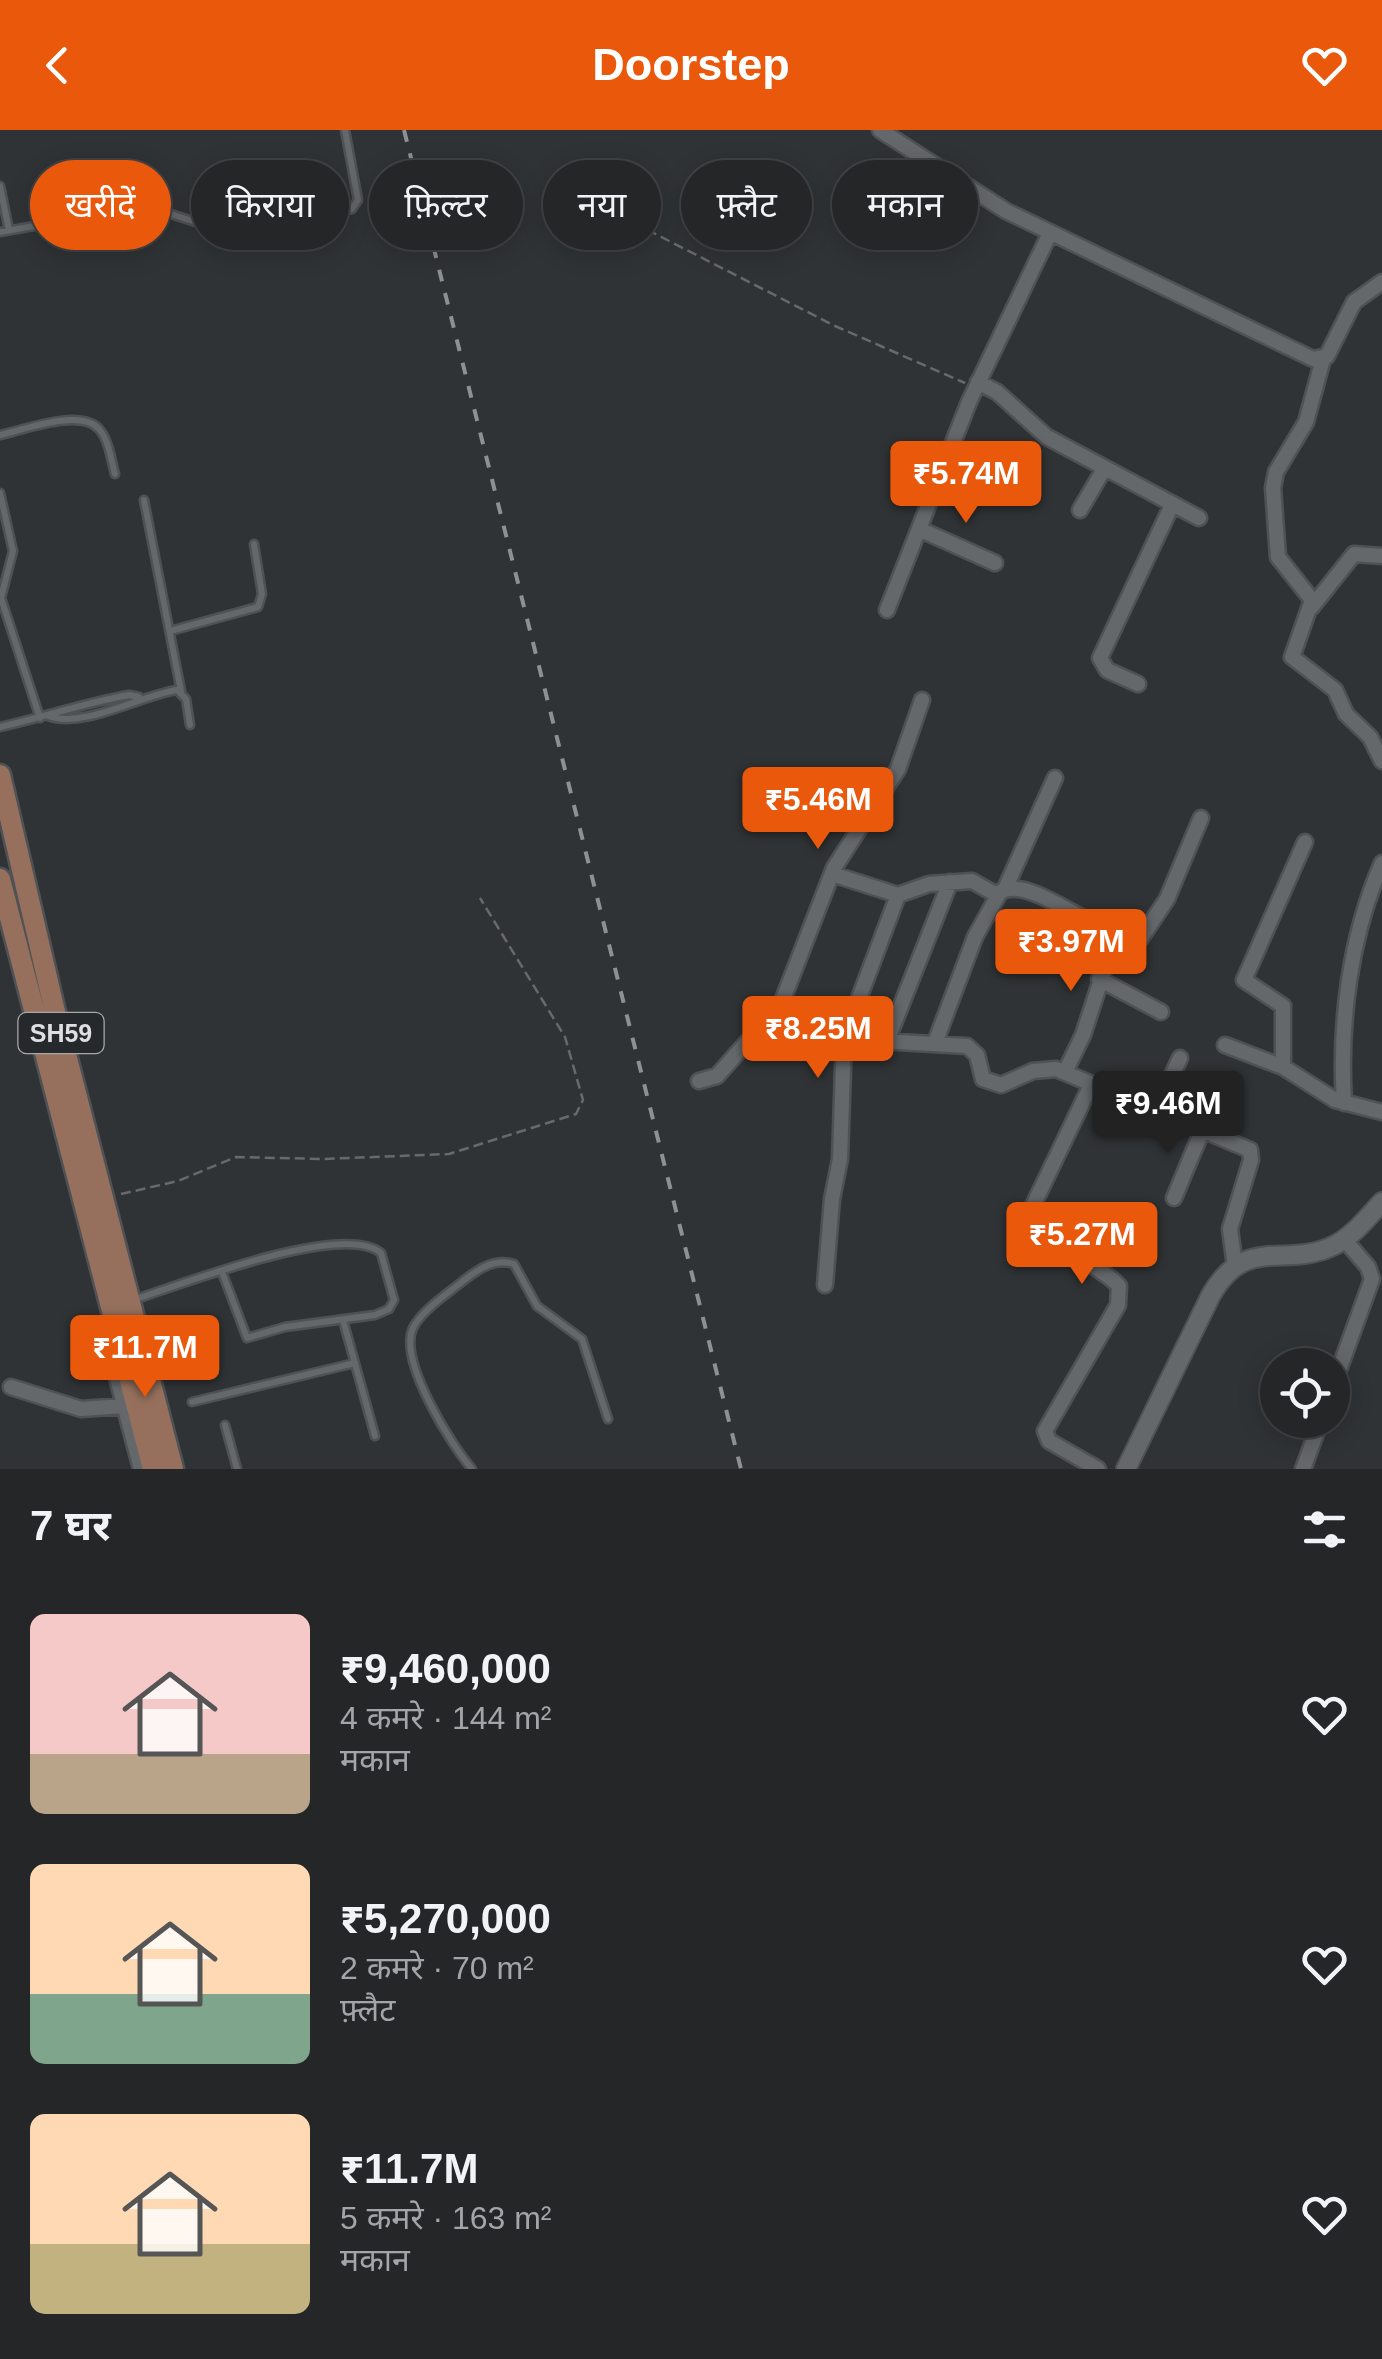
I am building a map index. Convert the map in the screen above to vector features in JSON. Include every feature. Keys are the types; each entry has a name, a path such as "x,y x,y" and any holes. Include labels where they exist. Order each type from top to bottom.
{"main road":[{"name":"SH59","path":"0,776 55,1012 173,1469"},
{"name":"SH59","path":"0,879 153,1469"}],"street":[{"path":"880,130 1006,211 1313,360 1323,359"},
{"path":"887,610 977,385 1050,233"},
{"path":"1382,282 1354,302 1323,359 1306,422 1273,481 1278,556 1311,596 1294,662 1334,690 1346,714 1370,736 1382,761"},
{"path":"977,385 997,392 1034,428 1199,518"},
{"path":"1080,510 1104,469"},
{"path":"1138,684 1103,668 1100,658 1172,505"},
{"path":"919,529 995,563"},
{"path":"1310,608 1354,554 1382,556"},
{"path":"771,1030 832,874 898,769 922,700"},
{"path":"936,1043 975,937 1001,892 1055,778"},
{"path":"832,874 898,895 930,884 972,881 1063,906 1082,922 1137,940 1144,936 1167,898 1201,818"},
{"path":"1283,1067 1283,1006 1243,976 1306,842"},
{"path":"1344,1103 1344,1007 1359,946 1362,905 1381,868"},
{"path":"887,1041 950,882"},
{"path":"826,1286 830,1214 840,1158 844,1038 898,895"},
{"path":"1065,1072 1083,1035 1098,978 1116,934"},
{"path":"1098,978 1160,1012"},
{"path":"698,1081 724,1072 748,1042 771,1030 786,1028 844,1038 973,1049 982,1078 998,1084 1042,1069 1065,1072 1252,1152 1230,1230 1234,1266"},
{"path":"1226,1045 1283,1067 1344,1103 1382,1112"},
{"path":"1155,1112 1180,1058"},
{"path":"1091,1085 1029,1214 1034,1225 1068,1247 1076,1260 1119,1286 1118,1305 1046,1432 1049,1441 1098,1469"},
{"path":"1174,1198 1202,1131"},
{"path":"1126,1469 1211,1295 1234,1266 1266,1254 1320,1250 1344,1239 1382,1202"},
{"path":"1344,1239 1368,1267 1372,1279 1347,1348"},
{"path":"118,1333 115,1364 141,1469"},
{"path":"11,1387 81,1409 124,1406"},
{"path":"1303,1469 1314,1438"}],"lane":[{"path":"0,186 4,231 146,206 232,234 352,209 358,200 344,130"},
{"path":"0,435 49,424 87,422 101,432 115,474"},
{"path":"0,493 13,551 1,598 26,686 44,717"},
{"path":"144,500 190,725"},
{"path":"170,631 258,607 262,594 254,544"},
{"path":"0,726 44,717 62,719 181,691"},
{"path":"128,1302 222,1272 310,1248 370,1246 386,1262 392,1305 375,1315 285,1327 246,1337 222,1272"},
{"path":"472,1469 454,1448 425,1390 411,1334 421,1318 458,1285 493,1263 514,1264 537,1306 582,1339 608,1418"},
{"path":"343,1320 375,1436"},
{"path":"192,1402 355,1364"},
{"path":"225,1425 237,1469"}],"path":[{"path":"661,237 835,326 977,385"},
{"path":"104,1197 178,1181 236,1157 324,1159 449,1154 576,1114 584,1100 571,1051 480,898"}],"railway":[{"path":"404,130 741,1469"}]}
